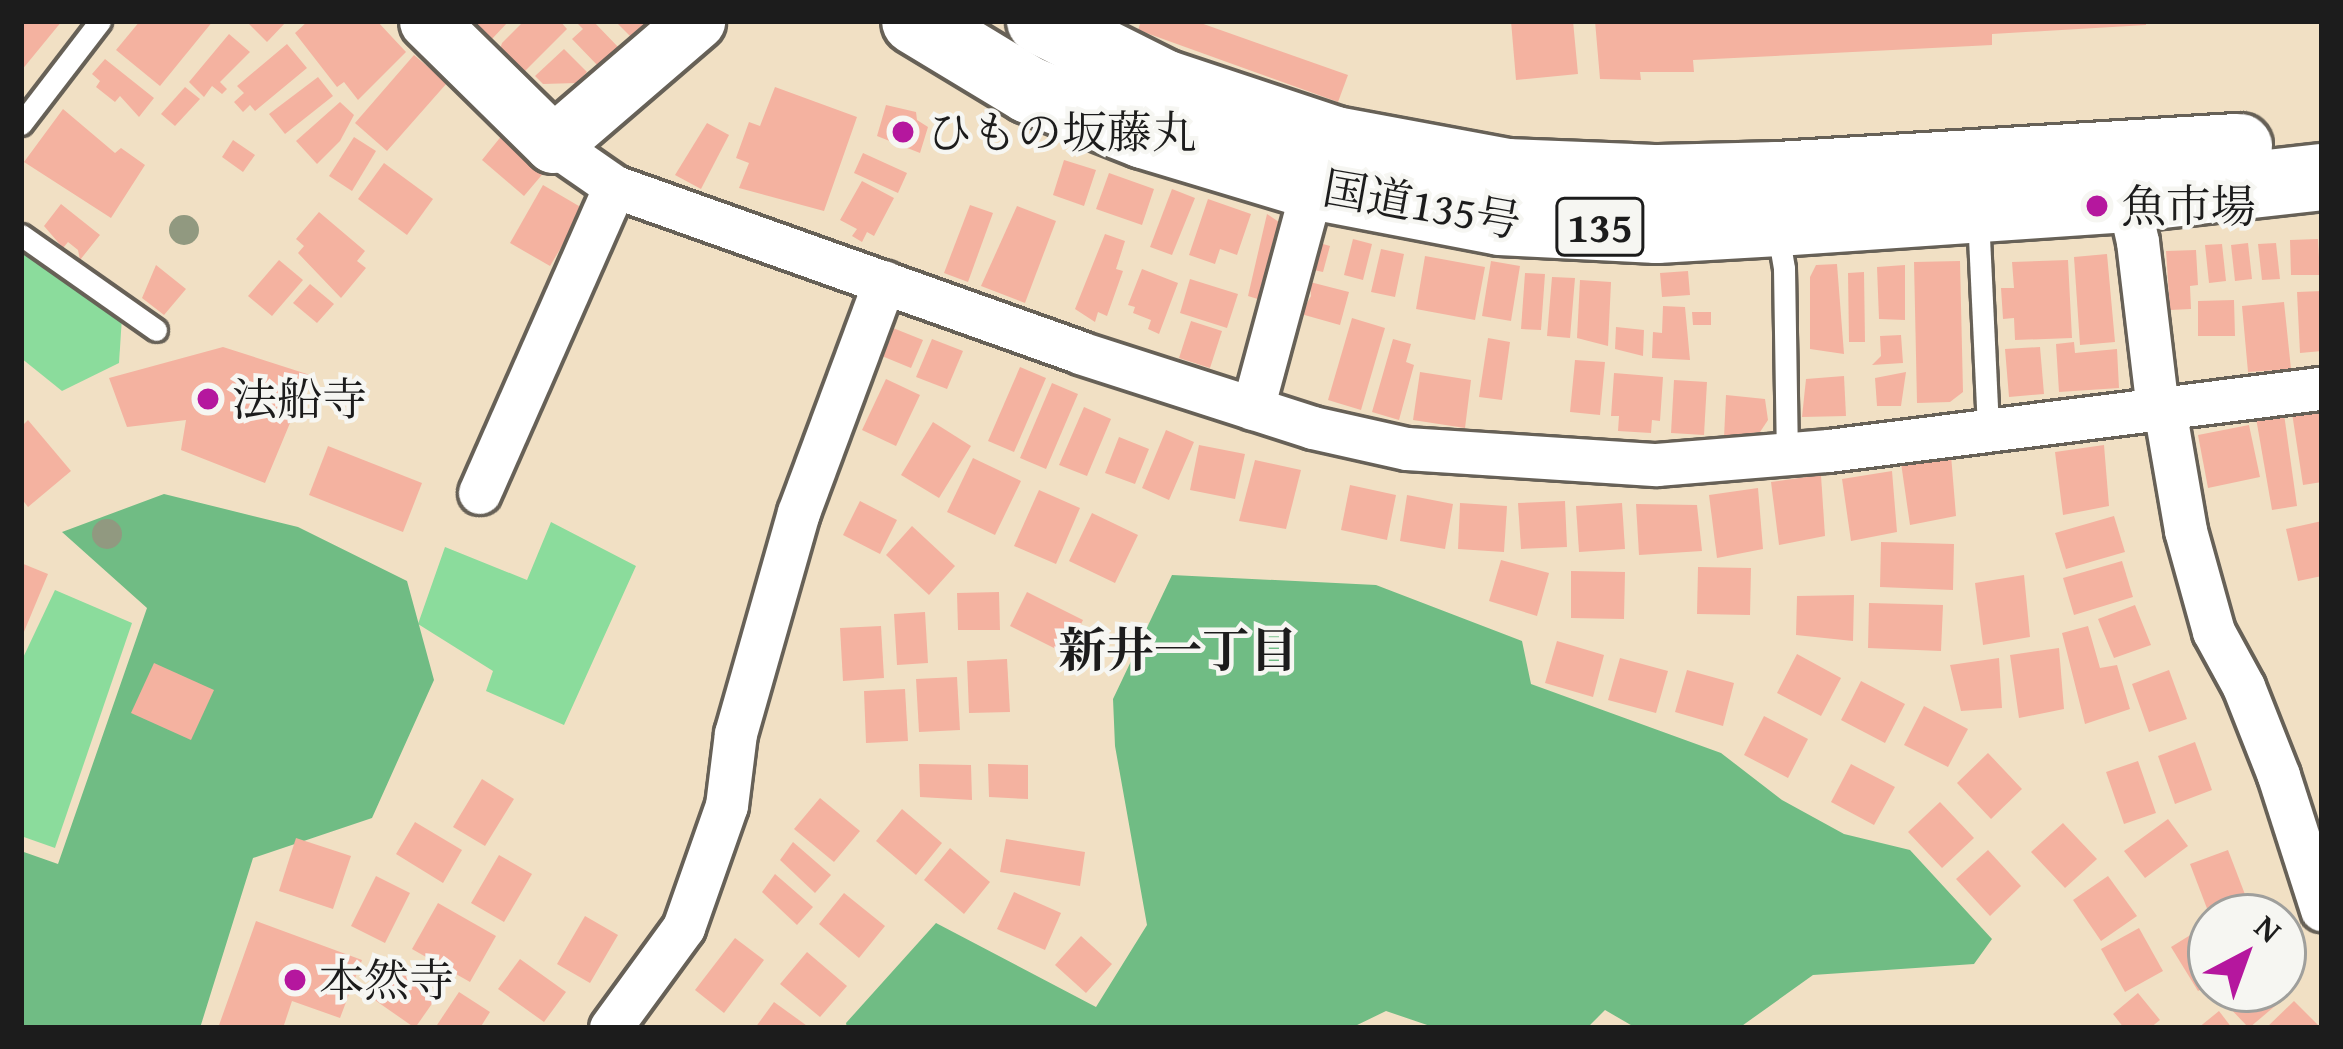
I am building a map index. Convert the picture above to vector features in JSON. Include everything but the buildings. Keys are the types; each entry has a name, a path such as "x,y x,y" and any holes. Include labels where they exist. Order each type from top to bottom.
{"highway":[{"name":"国道135号","path":"915,21 1029,90 1143,135 1312,187 1500,222 1657,230 1978,206 2123,175 2322,145"},
{"name":"国道135号","path":"1040,21 1163,83 1335,140 1507,172 1659,178 2322,177"}],"main road":[{"path":"428,21 553,144 696,21"}],"street":[{"path":"553,144 615,187 885,282 1313,428 1437,452 1657,465 1787,454 2322,389"},
{"path":"2123,175 2186,531 2214,632 2244,687 2279,776 2322,910"},
{"path":"480,493 615,187"},
{"path":"1252,409 1312,187"},
{"path":"611,1028 684,928 728,806 736,734 799,513 885,282"}],"lane":[{"path":"21,124 100,21"},
{"path":"1978,206 1988,431"},
{"path":"1777,224 1784,268 1787,454"},
{"path":"21,235 156,330"}],"green space":[{"path":"21,244 122,317 119,363 62,391 21,358"},
{"path":"164,494 298,527 407,581 434,680 372,818 253,858 200,1028 21,1028 21,851 58,864 147,608 62,532"},
{"path":"551,522 636,566 564,725 486,691 493,671 418,624 445,547 527,580"},
{"path":"1172,575 1376,585 1522,641 1531,684 1721,753 1782,800 1844,834 1910,850 1992,939 1974,964 1813,975 1739,1028 1636,1028 1605,1010 1587,1028 1436,1028 1386,1011 1351,1028 847,1028 846,1023 936,923 1096,1007 1147,925 1115,746 1113,699"},
{"path":"55,590 132,623 55,848 21,836 21,662"}],"place":[{"name":"ひもの坂藤丸","path":"903,132"},
{"name":"魚市場","path":"2097,206"},
{"name":"法船寺","path":"208,399"},
{"name":"本然寺","path":"295,980"}],"district":[{"name":"新井一丁目","path":"1178,650"}]}
